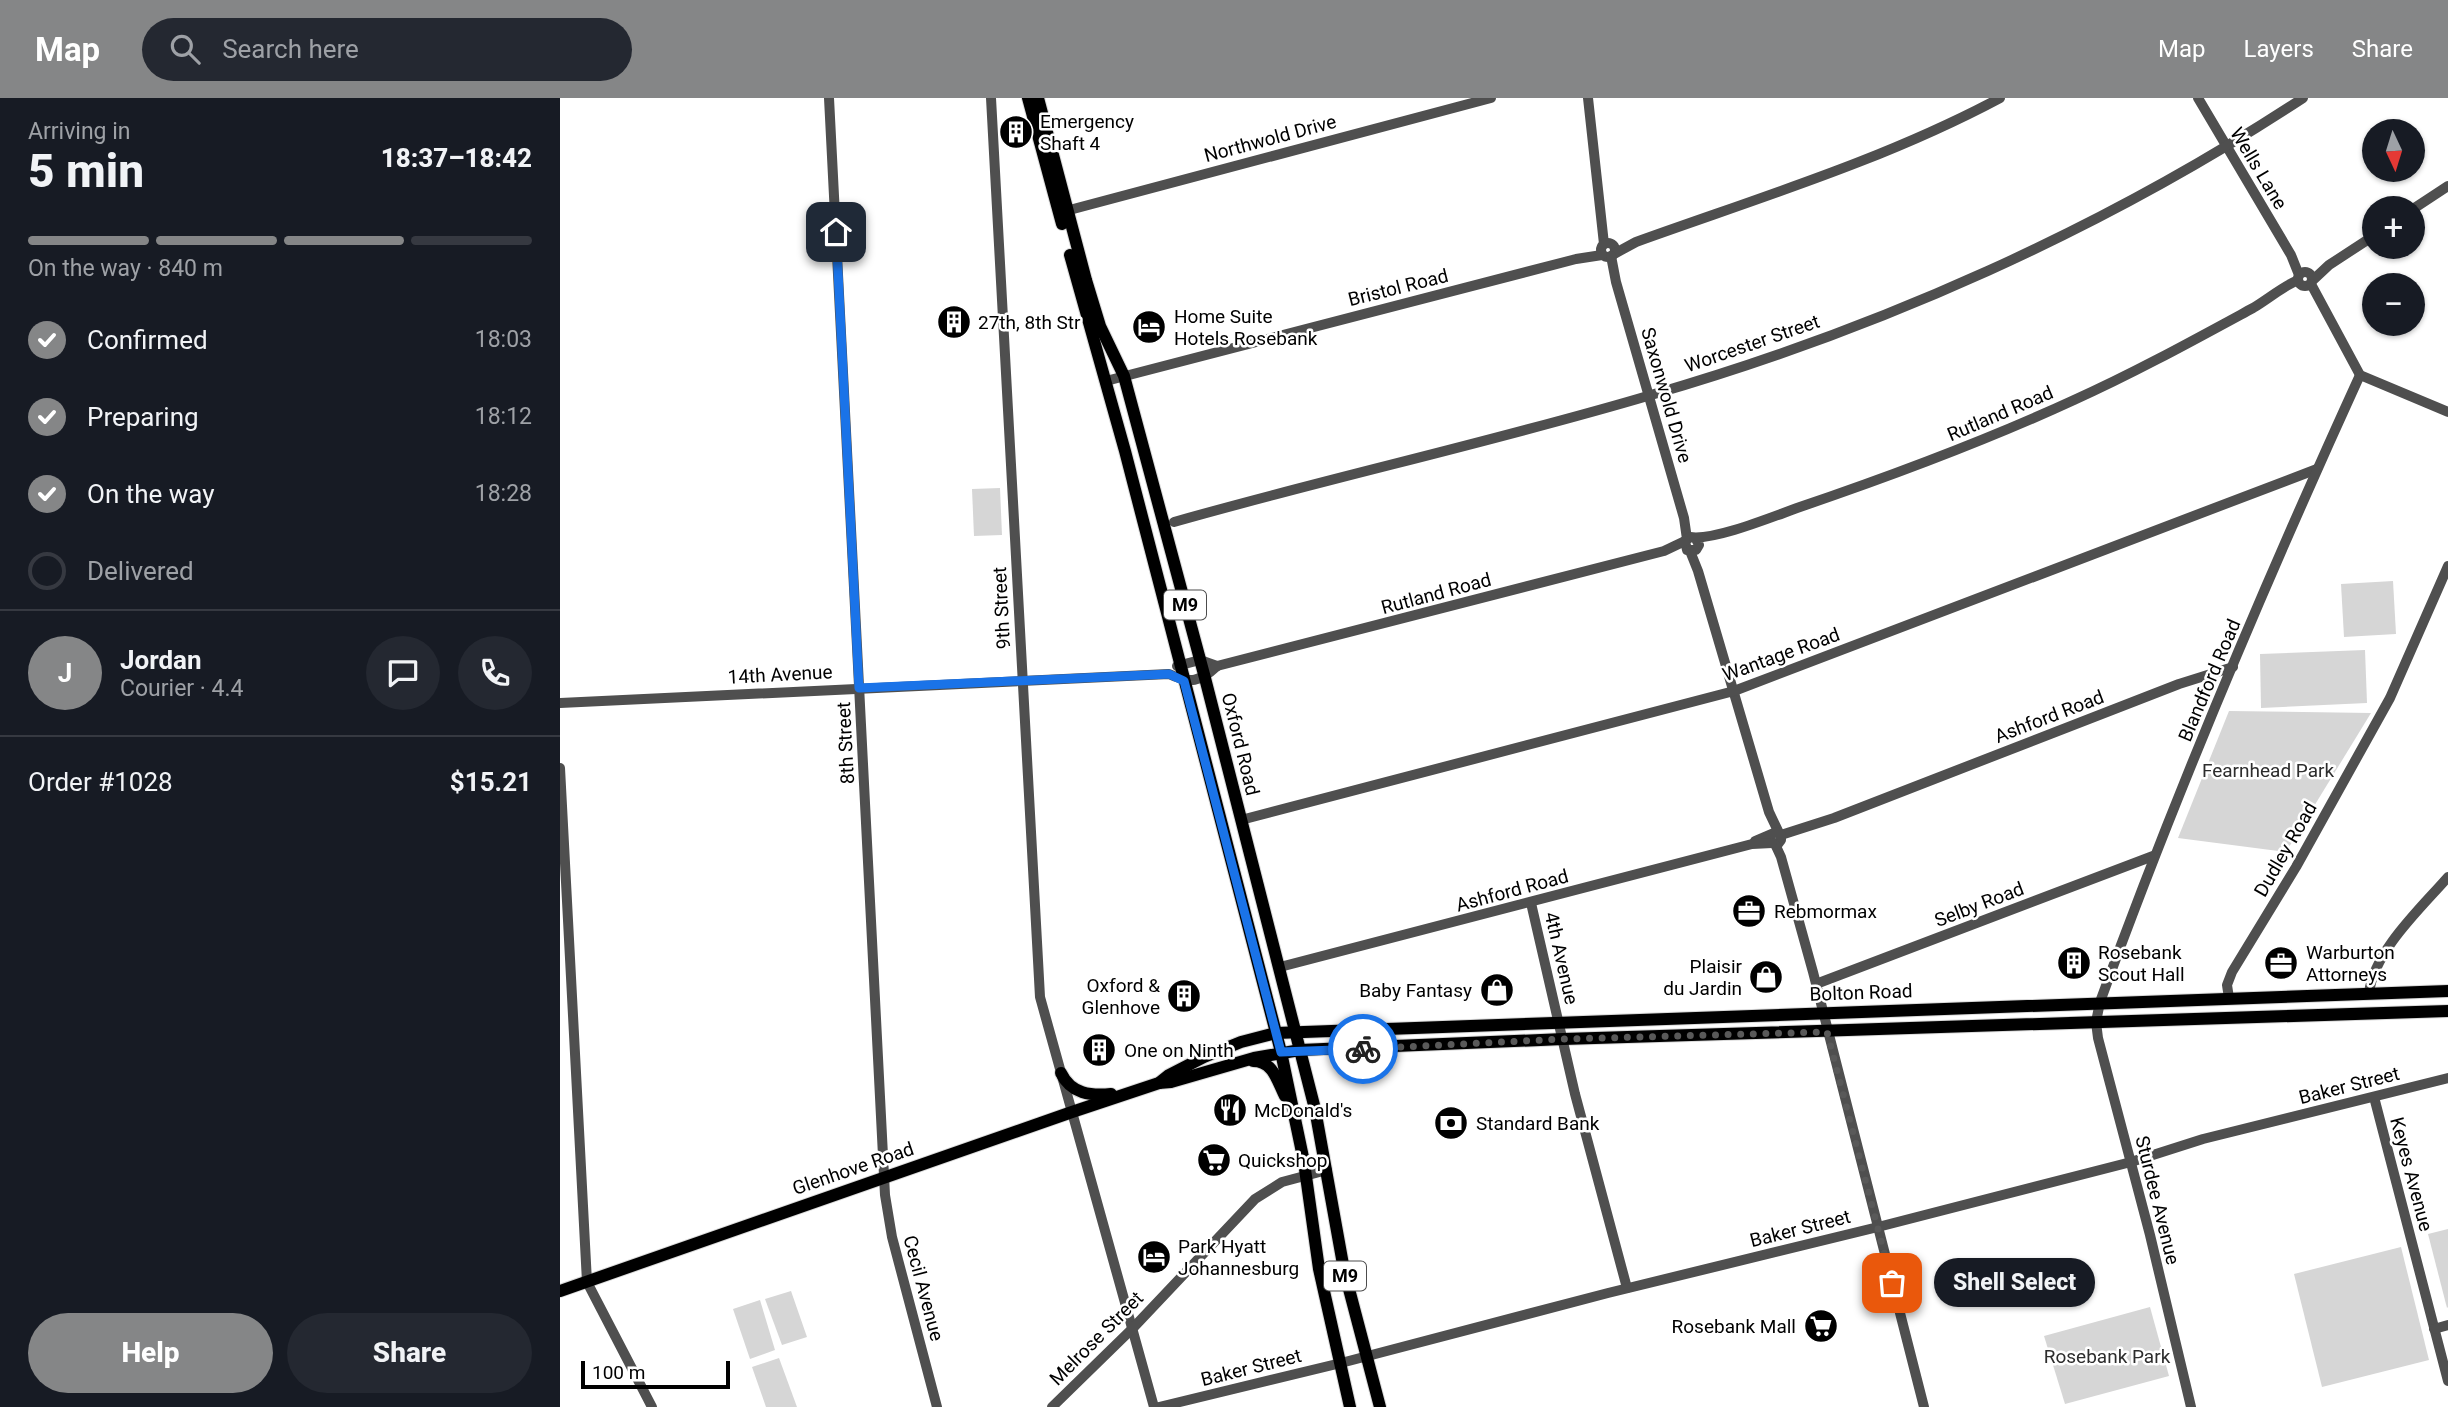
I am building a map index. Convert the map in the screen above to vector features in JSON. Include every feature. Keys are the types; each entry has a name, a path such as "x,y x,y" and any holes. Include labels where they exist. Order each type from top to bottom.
{"main road":[{"name":"Oxford Road","path":"1028,98 1100,327 1124,376 1167,519 1164,532 1280,967 1327,1170 1342,1260 1380,1407"},
{"name":"Oxford Road","path":"1038,98 1106,381 1281,1052 1306,1174 1319,1269 1350,1407"},
{"name":"Bolton Road","path":"1276,1033 2448,991"},
{"name":"Bolton Road","path":"1281,1052 1563,1039 2448,1011"},
{"name":"Glenhove Road","path":"1159,1083 1204,1057 1241,1042 1276,1033"},
{"name":"Glenhove Road","path":"560,1291 1159,1083 1281,1052"},
{"path":"1224,1066 1253,1060 1265,1063 1275,1075 1293,1115"},
{"path":"1061,1073 1070,1086 1083,1093 1131,1093"}],"street":[{"name":"8th Street","path":"829,98 885,1177"},
{"name":"9th Street","path":"991,98 1040,997 1157,1407"},
{"name":"Northwold Drive","path":"1063,211 1491,98"},
{"name":"Saxonwold Drive","path":"1588,98 1601,215 1611,274 1616,282 1769,812 1816,984 1924,1407"},
{"name":"Bristol Road","path":"1106,381 1636,242 1800,185 1886,151 2000,98"},
{"name":"Wells Lane","path":"2197,98 2360,375"},
{"name":"Worcester Street","path":"1143,522 1167,519 1649,396 1778,354 1892,312 2069,231 2226,147 2303,98"},
{"path":"2425,201 2448,186"},
{"name":"Rutland Road","path":"1217,666 1692,545 1943,456 2075,400 2278,294 2362,243"},
{"path":"2360,375 2448,412"},
{"name":"Blandford Road","path":"2100,1002 2153,856 2317,469 2360,375"},
{"name":"Wantage Road","path":"1241,820 1734,691 2317,469"},
{"path":"1147,537 1164,532"},
{"name":"Dudley Road","path":"2229,998 2227,985 2232,972 2297,867 2390,698 2448,566"},
{"path":"1200,660 1217,666 1205,678 1184,681 1169,674 1180,664 1200,660"},
{"name":"Ashford Road","path":"1280,967 1752,845 1755,841 1776,838 2179,684 2233,667"},
{"name":"14th Avenue","path":"560,703 1169,674"},
{"path":"560,768 587,1282 652,1407"},
{"name":"Selby Road","path":"1816,984 2153,856"},
{"path":"2369,993 2377,965 2400,933 2448,877"},
{"name":"4th Avenue","path":"1531,903 1627,1288"},
{"name":"Sturdee Avenue","path":"2100,1002 2096,1023 2098,1038 2191,1407"},
{"name":"Baker Street","path":"1157,1407 1878,1227 2131,1162 2203,1139 2448,1078"},
{"name":"Keyes Avenue","path":"2374,1097 2448,1381"},
{"name":"Melrose Street","path":"1052,1407 1133,1328 1244,1208 1274,1185 1327,1170"},
{"name":"Cecil Avenue","path":"885,1177 886,1205 892,1237 937,1407"},
{"path":"2434,1328 2448,1325"}],"green space":[{"path":"1000,488 1002,535 974,536 972,489"},
{"path":"2393,581 2396,634 2344,637 2341,584"},
{"path":"2365,650 2367,703 2261,708 2260,654"},
{"name":"Fearnhead Park","path":"2229,711 2371,713 2286,852 2178,838"},
{"path":"2448,1229 2448,1307 2447,1308 2428,1234"},
{"path":"2401,1247 2429,1360 2322,1387 2294,1274"},
{"path":"791,1291 807,1337 782,1345 765,1299"},
{"path":"760,1300 775,1350 750,1359 733,1309"},
{"name":"Rosebank Park","path":"2150,1307 2169,1376 2065,1404 2044,1336"},
{"path":"779,1358 797,1407 766,1407 752,1367"}],"way so far":[{"path":"1363,1049 1563,1039 1827,1032 1892,1283"}],"place":[{"name":"Emergency Shaft 4","path":"1016,132"},
{"name":"27th, 8th Str","path":"954,322"},
{"name":"Home Suite Hotels Rosebank","path":"1149,327"},
{"name":"Rebmormax","path":"1749,911"},
{"name":"Rosebank Scout Hall","path":"2074,963"},
{"name":"Warburton Attorneys","path":"2281,963"},
{"name":"Plaisir du Jardin","path":"1766,977"},
{"name":"Baby Fantasy","path":"1497,990"},
{"name":"Oxford & Glenhove","path":"1184,996"},
{"name":"One on Ninth","path":"1099,1050"},
{"name":"McDonald's","path":"1230,1110"},
{"name":"Standard Bank","path":"1451,1123"},
{"name":"Quickshop","path":"1214,1160"},
{"name":"Park Hyatt Johannesburg","path":"1154,1257"},
{"name":"Shell Select","path":"1892,1283"},
{"name":"Rosebank Mall","path":"1821,1326"}],"route":[{"path":"836,232 859,688 1169,674 1184,681 1281,1052 1363,1049"}]}
